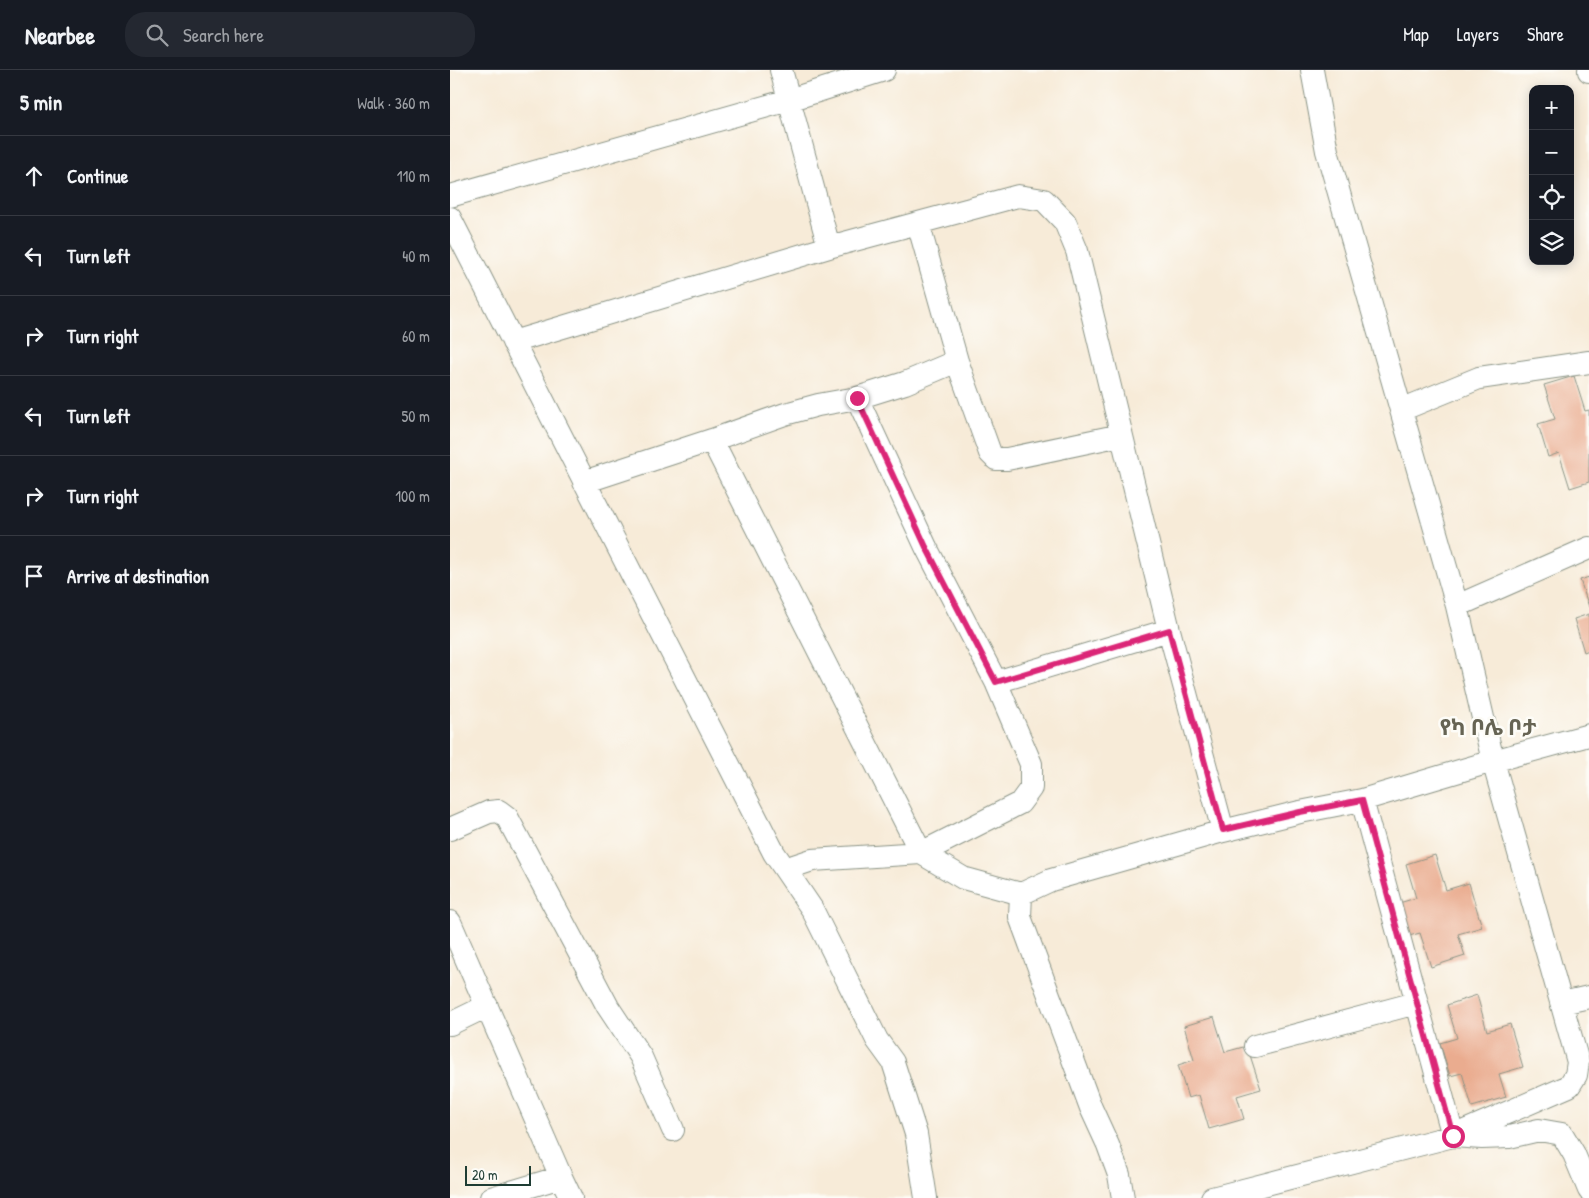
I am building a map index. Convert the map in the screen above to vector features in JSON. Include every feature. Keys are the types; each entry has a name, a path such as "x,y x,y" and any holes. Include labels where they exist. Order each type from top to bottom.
{"street":[{"path":"781,70 829,247"},
{"path":"450,196 789,100 884,70"},
{"path":"1212,1198 1453,1136 1569,1086 1576,1075 1578,1062 1493,761 1457,606 1327,151 1312,70"},
{"path":"513,342 829,247 1018,196 1044,200 1065,222 1077,251 1169,630 1223,830"},
{"path":"450,218 774,853 812,909 877,1040 893,1062 916,1134 926,1198"},
{"path":"918,223 956,361 990,453 996,459 1006,459 1121,435"},
{"path":"584,482 785,414 818,405 857,398 905,383 956,361"},
{"path":"1401,410 1480,378 1589,362"},
{"path":"788,871 794,866 812,860 921,853 1020,803 1031,788 1032,764 996,682 926,547 857,398"},
{"path":"712,440 921,853 963,878 1021,894 1050,880 1223,830 1362,800 1493,761 1589,736"},
{"path":"1457,606 1589,548"},
{"path":"996,682 1169,630"},
{"path":"1362,800 1453,1136"},
{"path":"450,830 489,812 498,811 507,817 608,1007 641,1057 673,1130"},
{"path":"1021,894 1020,917 1090,1108 1114,1160 1123,1198"},
{"path":"450,922 571,1198"},
{"path":"1562,1003 1589,997"},
{"path":"1255,1046 1416,1003"},
{"path":"450,1024 486,1006"},
{"path":"1453,1136 1509,1137 1538,1130 1562,1134 1574,1154 1589,1190"},
{"path":"491,1198 561,1177"}],"building":[{"path":"1574,376 1585,411 1589,410 1589,482 1570,488 1559,453 1548,457 1538,424 1555,419 1544,385"},
{"path":"1589,577 1589,607 1580,580"},
{"path":"1589,614 1589,650 1584,652 1574,619"},
{"path":"1435,855 1446,890 1469,883 1482,927 1458,934 1465,956 1431,967 1420,933 1409,936 1399,903 1416,898 1406,864"},
{"path":"1477,995 1487,1031 1510,1024 1523,1067 1499,1074 1506,1097 1472,1107 1462,1073 1450,1076 1440,1043 1457,1038 1447,1005"},
{"path":"1214,1017 1225,1052 1247,1046 1261,1089 1237,1096 1244,1119 1209,1129 1199,1095 1188,1098 1178,1065 1194,1060 1184,1026"}],"district":[{"name":"የካ ቦሌ ቦታ","path":"1488,727"}],"route":[{"path":"857,398 926,547 996,682 1169,630 1223,830 1362,800 1453,1136"}]}
